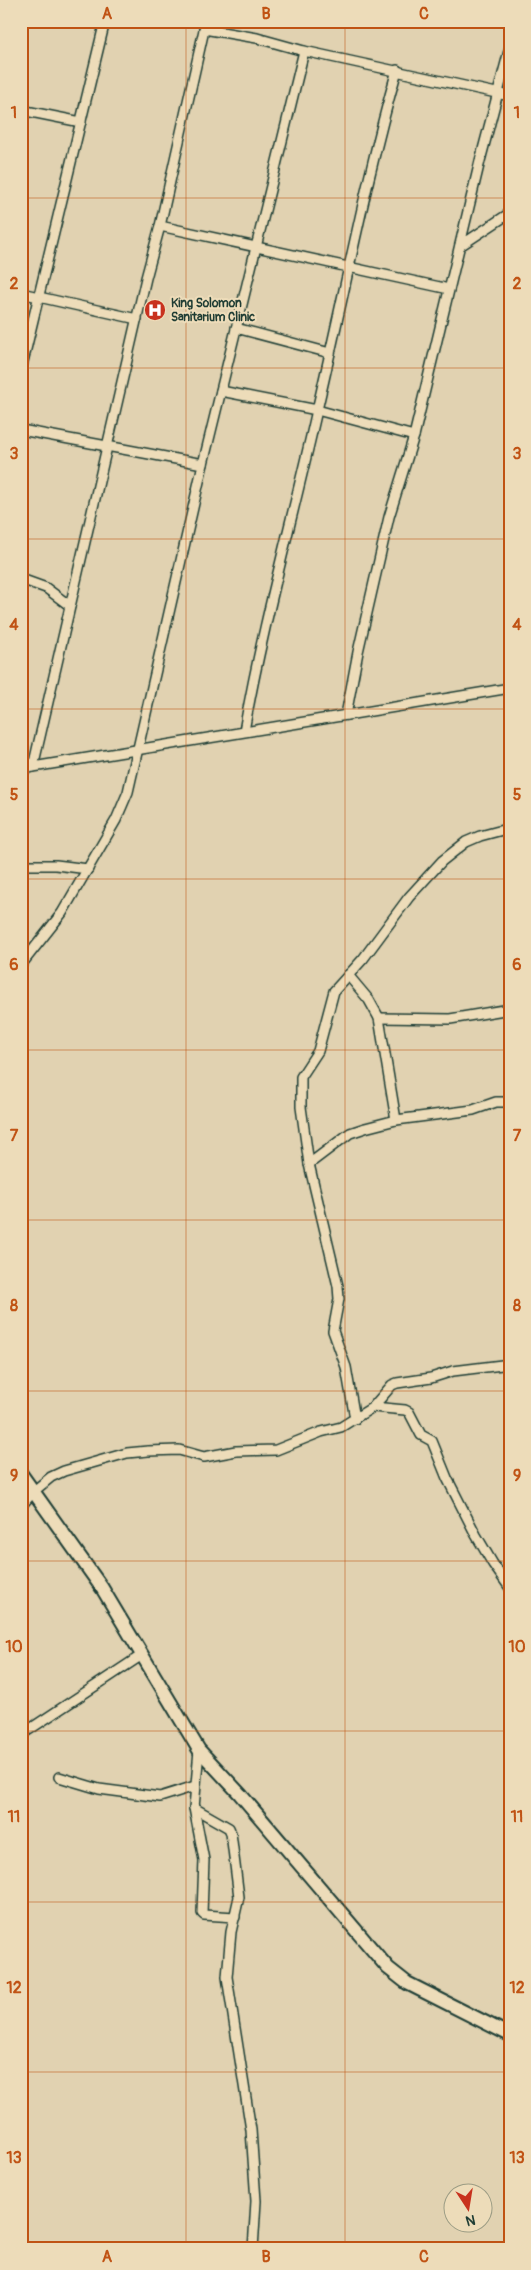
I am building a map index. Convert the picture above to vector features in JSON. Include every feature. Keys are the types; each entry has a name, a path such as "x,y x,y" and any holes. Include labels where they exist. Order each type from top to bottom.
{"street":[{"path":"21,370 105,21"},
{"path":"33,767 160,226 205,25 304,51 510,96"},
{"path":"346,715 358,652 389,517 414,436 497,94 510,48"},
{"path":"21,965 62,913 124,804 139,750 203,464 304,51"},
{"path":"244,731 254,678 317,410 375,148 397,70"},
{"path":"21,110 82,122"},
{"path":"460,246 510,213"},
{"path":"160,226 449,289"},
{"path":"21,293 137,319"},
{"path":"236,328 330,353"},
{"path":"221,391 317,410 414,436"},
{"path":"21,430 203,464"},
{"path":"21,579 51,590 70,606"},
{"path":"21,769 509,688"},
{"path":"354,1419 346,1367 333,1331 339,1299 338,1286 309,1164 301,1107 301,1077 318,1051 334,991 363,959 409,897 442,861 466,842 510,828"},
{"path":"21,866 56,865 88,869"},
{"path":"348,975 369,1000 379,1018 396,1120"},
{"path":"379,1018 450,1019 510,1010"},
{"path":"309,1164 350,1133 396,1120 473,1110 496,1102 510,1102"},
{"path":"21,1506 34,1491 51,1477 64,1470 127,1453 179,1450 204,1457 236,1451 276,1450 321,1432 341,1427 373,1406 397,1383 431,1378 453,1371 510,1364"},
{"path":"373,1406 409,1412 421,1435 432,1441 447,1478 476,1535 510,1588"},
{"path":"21,1474 102,1588 199,1750 240,1794 388,1968 407,1983 510,2035"},
{"path":"21,1735 142,1655"},
{"path":"199,1750 194,1808 205,1868 202,1913 204,1915 235,1917"},
{"path":"59,1777 99,1789 153,1796 166,1796 195,1786"},
{"path":"194,1808 231,1830 239,1897 231,1932 227,1977 251,2130 256,2201 253,2249"}],"place":[{"name":"King Solomon Sanitarium Clinic","path":"155,310"}]}
